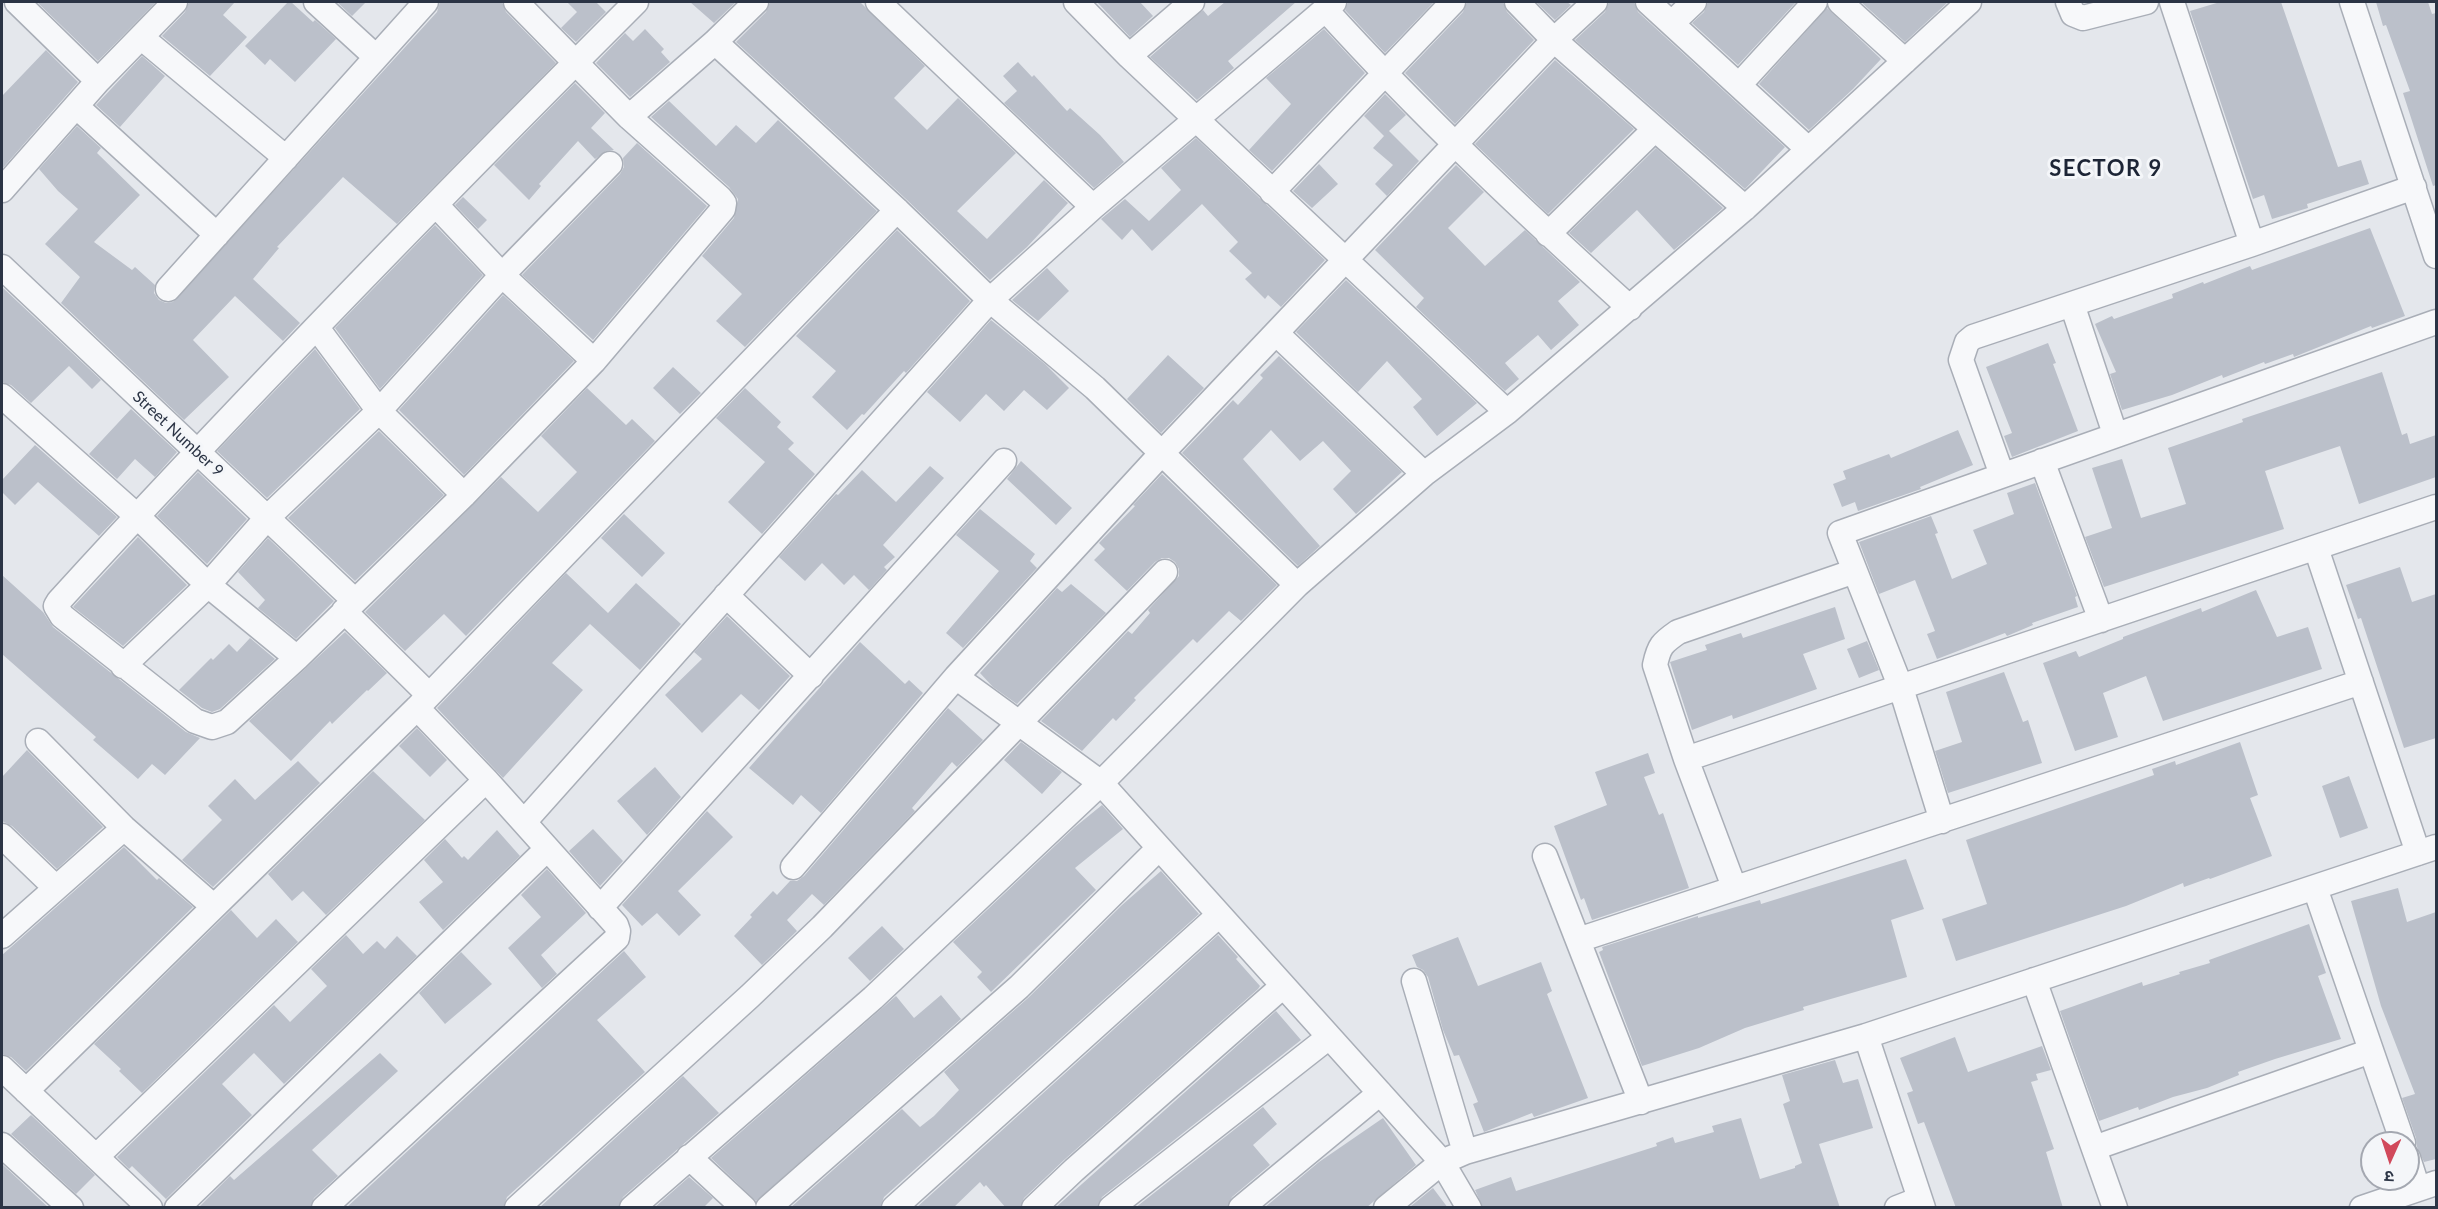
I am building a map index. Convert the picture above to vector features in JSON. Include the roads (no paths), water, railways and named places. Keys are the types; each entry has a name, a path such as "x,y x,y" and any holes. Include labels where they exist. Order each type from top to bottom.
{"street":[{"path":"17,2 98,81"},
{"path":"2,190 98,81 175,2"},
{"path":"316,2 376,57"},
{"path":"168,289 426,2"},
{"path":"516,2 576,62 629,117 724,203 720,215 594,361 464,495 297,658 227,722 213,727 195,721 62,616 56,606 137,516 317,327 576,62 636,2"},
{"path":"629,117 715,42 756,2"},
{"path":"878,2 1093,207"},
{"path":"1076,2 1196,120 1507,412"},
{"path":"1129,56 1192,2"},
{"path":"1272,192 1453,2"},
{"path":"1517,2 1554,40 1746,208"},
{"path":"793,867 956,677 1161,454 1346,262 1554,40 1595,2"},
{"path":"1648,2 1808,150"},
{"path":"1672,23 1694,2"},
{"path":"1739,85 1815,2"},
{"path":"1840,2 1905,60"},
{"path":"632,1208 873,998 1101,783 1298,585 1425,474 1507,412 1746,208 1969,2"},
{"path":"2068,2 2073,14 2083,18 2146,2"},
{"path":"2172,2 2252,244"},
{"path":"2352,2 2436,256"},
{"path":"524,822 990,300 1093,207 1196,120 1320,7 1384,74 1548,234 1629,308"},
{"path":"142,38 286,158"},
{"path":"715,42 897,210 990,300 1095,388 1298,585"},
{"path":"76,106 217,235"},
{"path":"1548,234 1655,129"},
{"path":"123,666 208,585 267,518 379,411 502,275 610,164"},
{"path":"2002,475 1961,360 1966,342 1973,337 2414,187"},
{"path":"436,205 502,275 594,361"},
{"path":"26,1091 423,702 897,210"},
{"name":"Street Number 9","path":"2,267 267,518 350,606 486,780 616,925 618,931 613,943 324,1208"},
{"path":"2072,304 2115,434"},
{"path":"1942,821 1900,688 1840,533 2436,322"},
{"path":"317,327 379,411 464,495"},
{"path":"1277,334 1425,474"},
{"path":"2,396 137,516 208,585 297,658"},
{"path":"600,908 1004,461"},
{"path":"2042,461 2101,620"},
{"path":"1686,759 2436,507"},
{"path":"1386,1208 1442,1162 1466,1152 1866,1036 2427,850 2361,682 2316,548"},
{"path":"1734,887 1686,759 1655,665 1658,649 1665,640 1678,632 1855,571"},
{"path":"517,1208 750,996 822,927 1166,572"},
{"path":"726,595 811,676"},
{"path":"956,677 1101,783 1442,1162 1469,1208"},
{"path":"1578,940 2361,682"},
{"path":"38,741 124,828 213,906"},
{"path":"96,1157 486,780"},
{"path":"2,936 124,828"},
{"path":"2,836 56,888"},
{"path":"768,1208 1019,987 1159,848"},
{"path":"177,1208 547,849"},
{"path":"1545,855 1641,1102"},
{"path":"2315,888 2399,1131"},
{"path":"894,1208 1220,915"},
{"path":"2034,980 2115,1208"},
{"path":"1414,981 1466,1152"},
{"path":"1035,1208 1074,1170 1283,986"},
{"path":"1866,1036 1922,1203 1897,1208"},
{"path":"1111,1208 1329,1037"},
{"path":"2094,1148 2371,1051"},
{"path":"2,1068 150,1208"},
{"path":"1241,1208 1380,1093"},
{"path":"2,1145 71,1208"},
{"path":"689,1157 744,1208"},
{"path":"2362,1208 2427,1186"}],"district":[{"name":"SECTOR 9","path":"2106,169"}]}
